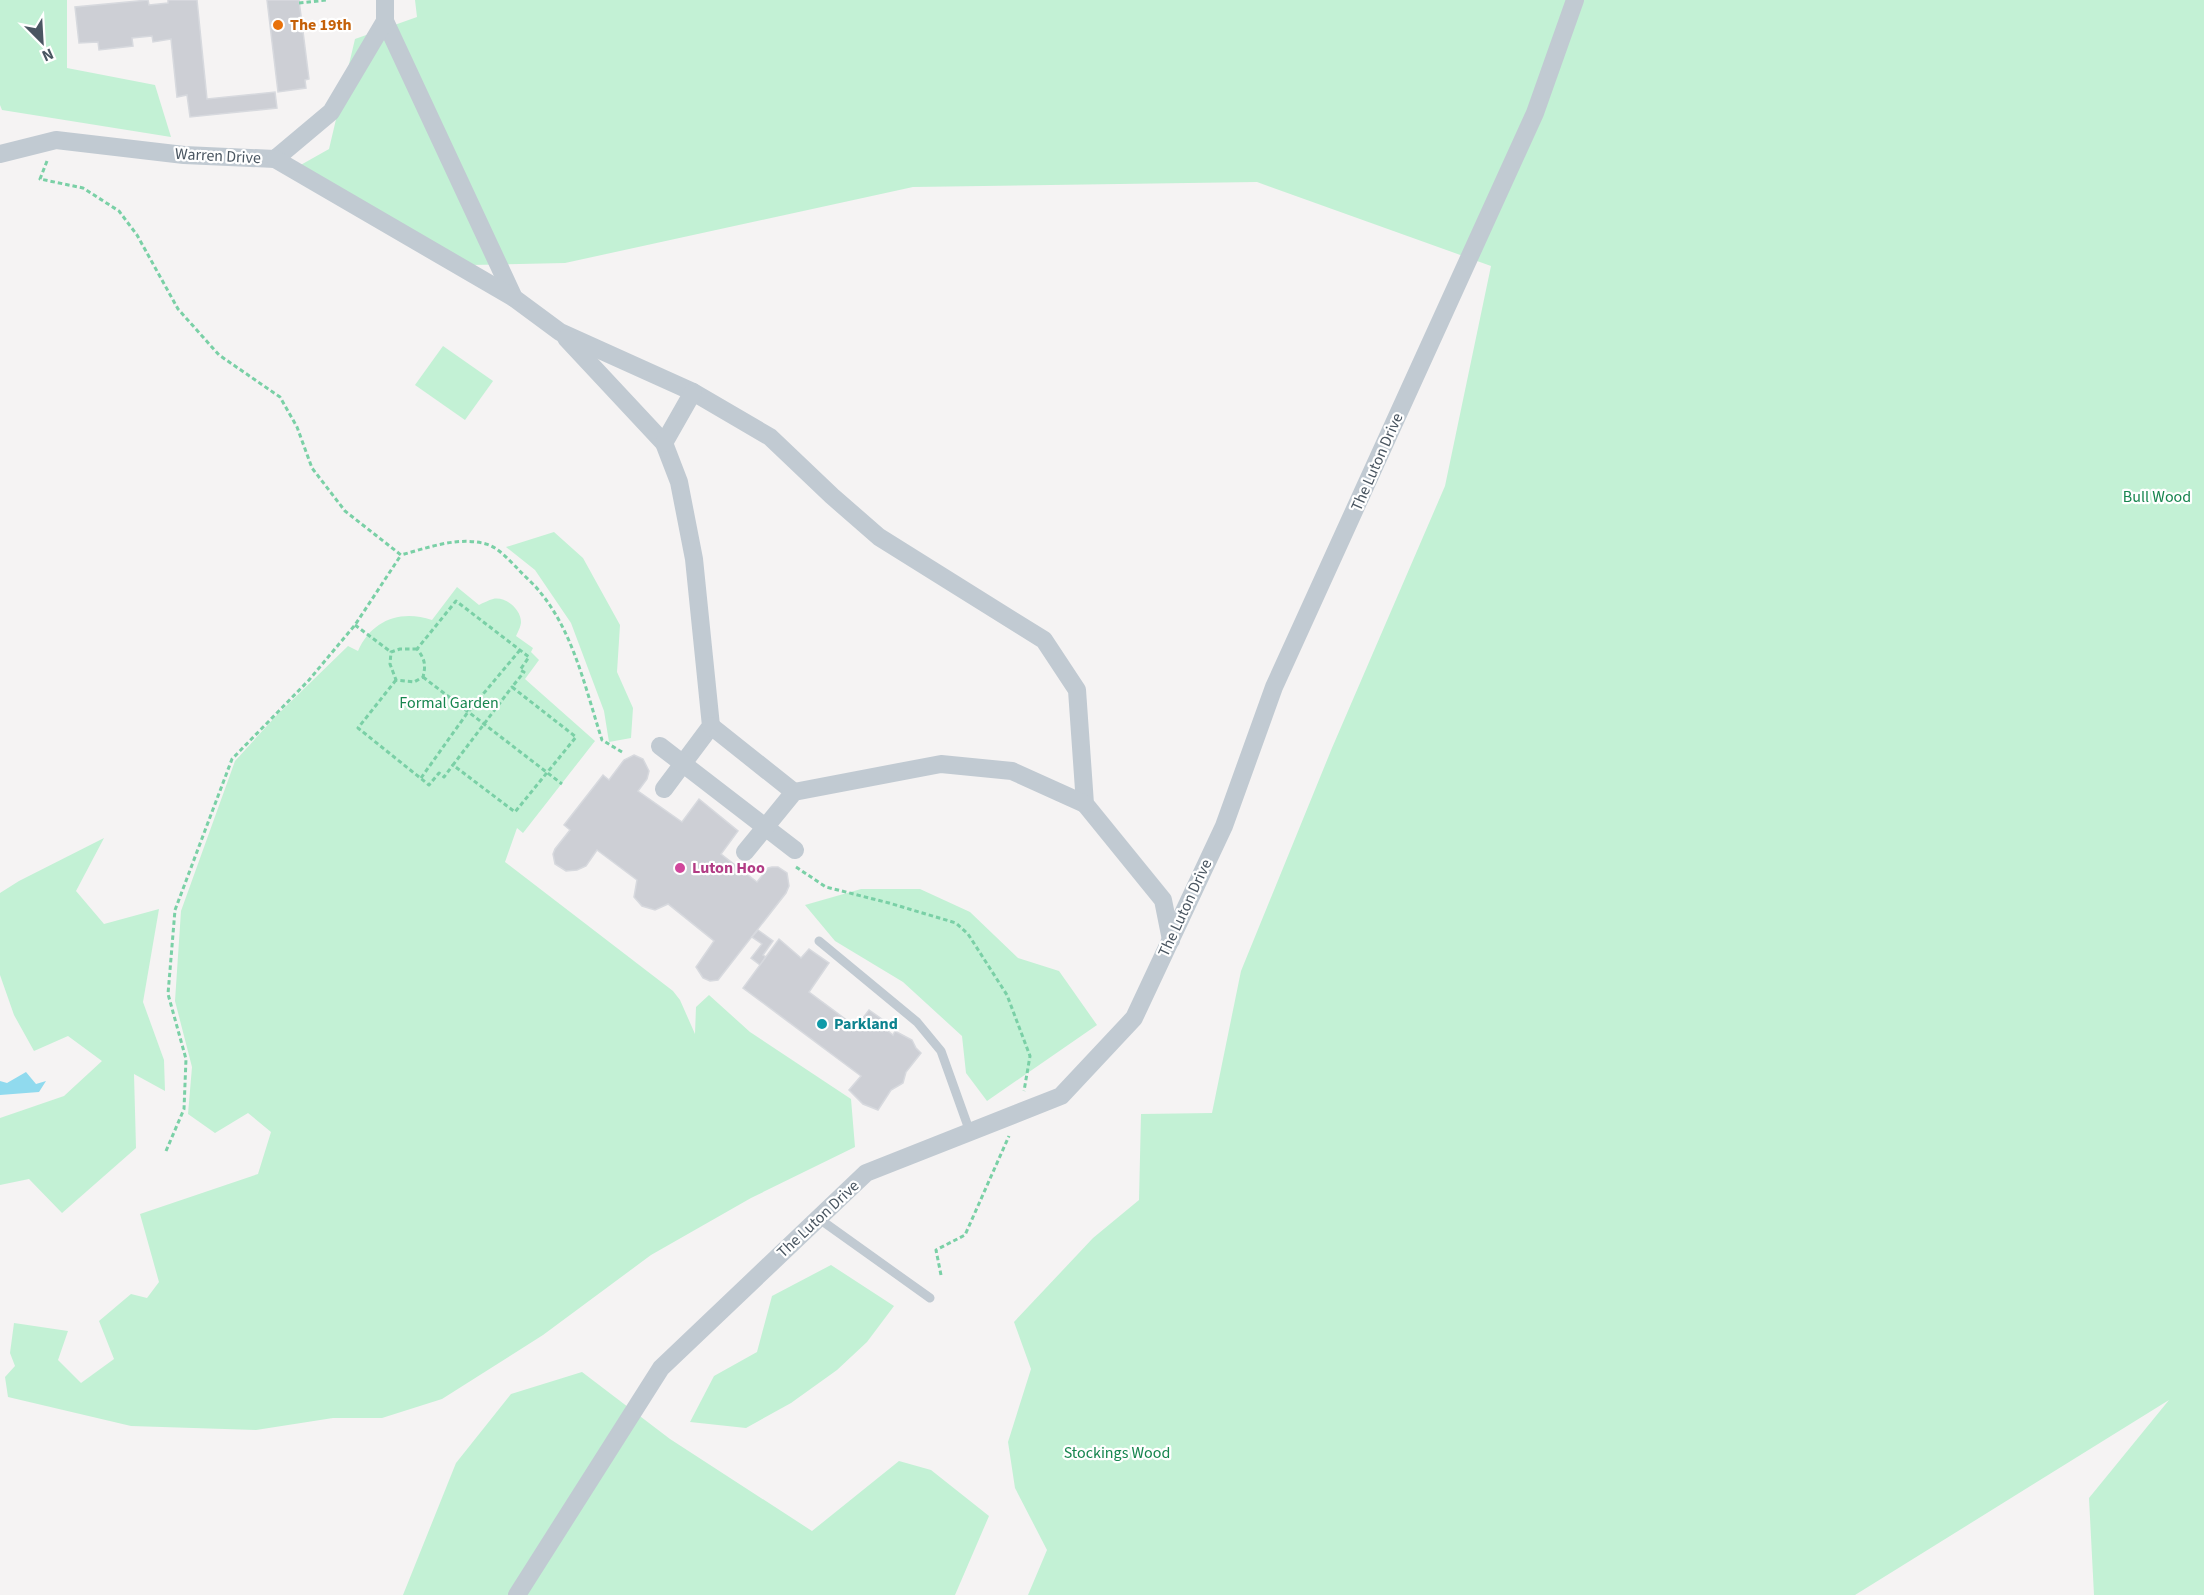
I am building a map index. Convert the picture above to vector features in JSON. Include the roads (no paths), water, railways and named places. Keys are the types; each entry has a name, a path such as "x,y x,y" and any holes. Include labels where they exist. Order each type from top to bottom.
{"street":[{"path":"385,0 385,21 514,298"},
{"name":"The Luton Drive","path":"517,1595 661,1368 866,1173 1061,1096 1134,1018 1224,826 1274,687 1535,113 1575,0"},
{"name":"Warren Drive","path":"0,154 56,140 184,155 275,159 331,112 385,21"},
{"path":"275,159 514,298 560,333 664,443 679,482 694,559 711,726 664,789"},
{"path":"560,333 693,392 770,437 879,537 1044,640 1077,690 1085,804"},
{"path":"664,443 693,392"},
{"path":"711,726 794,792"},
{"path":"660,746 765,827 794,858"},
{"path":"745,852 794,792 942,764 1012,771 1085,804 1163,900 1171,940"}],"lane":[{"path":"819,941 926,1032 941,1051 970,1132"},
{"path":"818,1218 930,1298"}],"water":[{"path":"26,1072 36,1084 46,1081 39,1092 0,1095 0,1081 7,1083"}],"place":[{"name":"The 19th","path":"278,25"},
{"name":"Luton Hoo","path":"680,868"},
{"name":"Parkland","path":"822,1024"}],"park label":[{"name":"Bull Wood","path":"2157,497"},
{"name":"Formal Garden","path":"449,703"},
{"name":"Stockings Wood","path":"1117,1453"}]}
